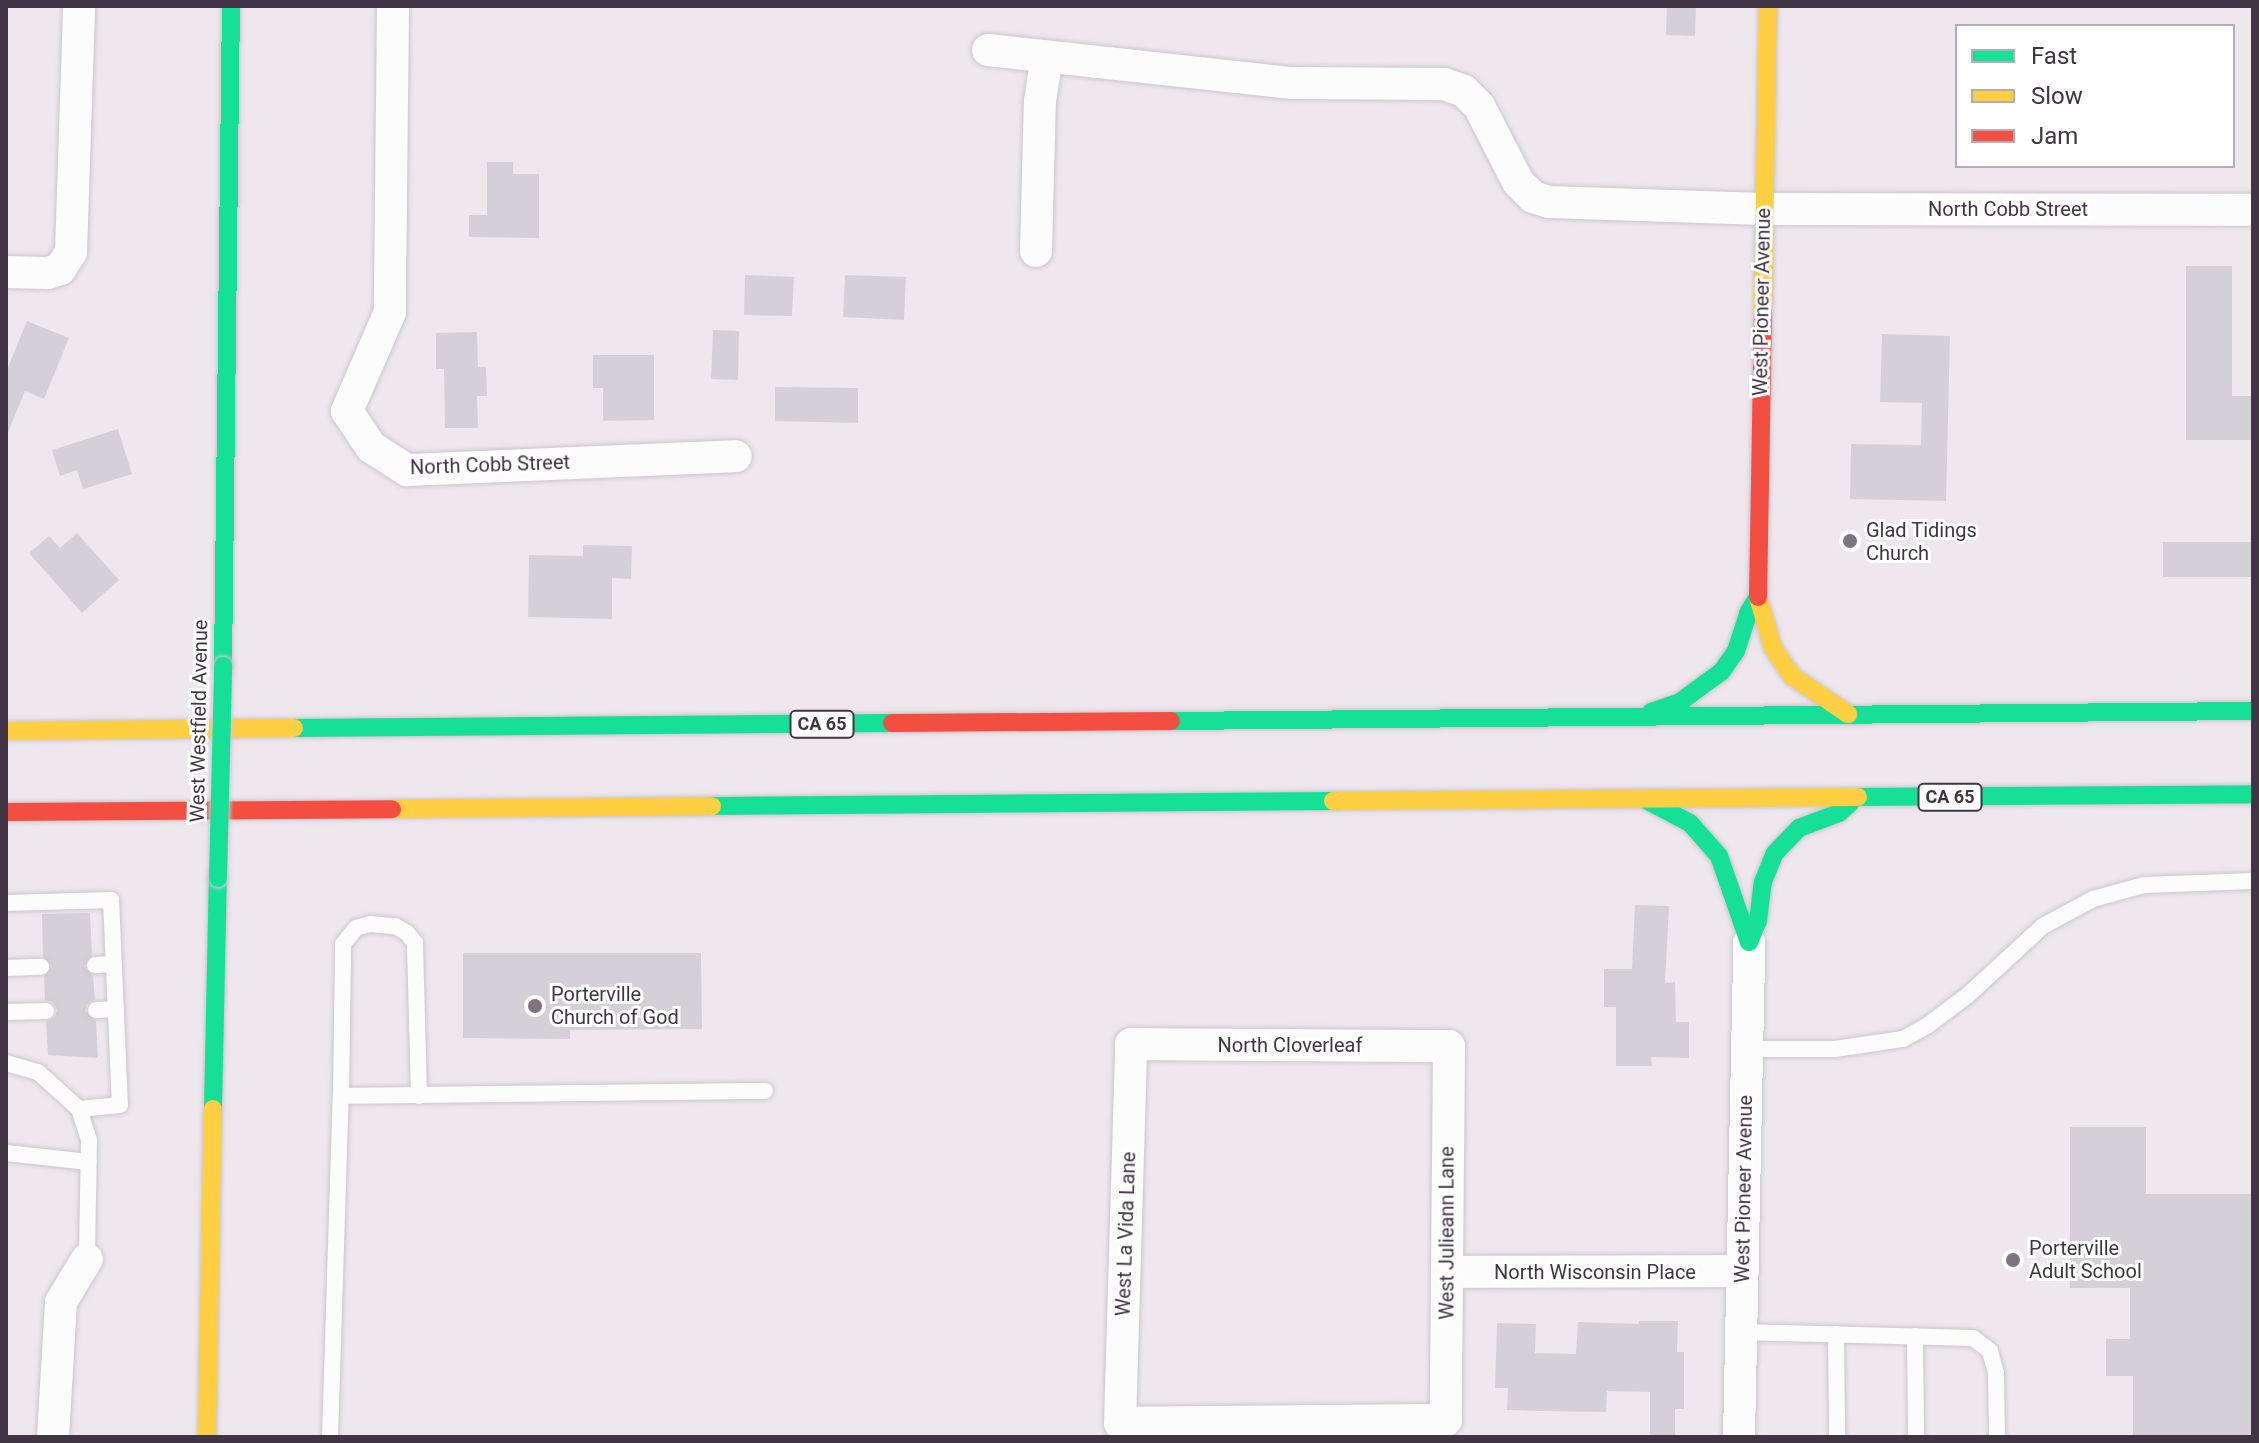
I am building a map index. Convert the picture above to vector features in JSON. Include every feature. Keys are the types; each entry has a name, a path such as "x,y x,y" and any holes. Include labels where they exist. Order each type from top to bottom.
{"main road":[{"name":"West Westfield Avenue","path":"207,1437 223,666 231,6"},
{"name":"West Pioneer Avenue","path":"1758,597 1768,6"},
{"path":"1758,597 1766,632 1786,669 1810,690 1848,714"},
{"path":"1639,716 1680,702 1722,671 1736,651 1748,613 1758,597"},
{"name":"CA 65","path":"6,731 2253,711"},
{"name":"CA 65","path":"6,812 2253,794"},
{"path":"1749,942 1758,921 1763,882 1775,853 1799,828 1839,813 1857,798"},
{"path":"1646,800 1690,823 1719,856 1749,942"}],"street":[{"path":"6,272 48,273 60,269 71,252 79,6"},
{"name":"North Cobb Street","path":"393,6 390,312 347,411 371,447 407,470 736,456"},
{"path":"988,50 1047,57 1040,101 1036,251"},
{"name":"North Cobb Street","path":"1047,57 1292,83 1444,84 1464,91 1479,106 1518,182 1533,197 1549,202 1763,209 2253,210"},
{"name":"West Pioneer Avenue","path":"1739,1437 1749,942"},
{"name":"North Cloverleaf","path":"1131,1044 1449,1046"},
{"name":"West La Vida Lane","path":"1131,1044 1120,1423 1446,1420"},
{"name":"West Julieann Lane","path":"1446,1420 1449,1046"},
{"path":"53,1437 61,1302 87,1259"},
{"name":"North Wisconsin Place","path":"1447,1272 1743,1271"}],"lane":[{"path":"1747,1049 1835,1049 1873,1046 1903,1039 1928,1025 1968,995 2043,926 2093,899 2144,885 2253,881"},
{"path":"6,903 111,900 120,1105 79,1109"},
{"path":"330,1437 343,944 356,928 370,924 395,926 407,933 415,943 419,1096"},
{"path":"95,965 114,964"},
{"path":"6,968 41,967"},
{"path":"96,1010 116,1009"},
{"path":"6,1012 46,1011"},
{"path":"6,1063 38,1072 79,1109 89,1140 87,1259"},
{"path":"341,1096 765,1091"},
{"path":"6,1153 89,1162"},
{"path":"1741,1332 1973,1338 1990,1351 1996,1373 1997,1437"},
{"path":"1836,1334 1837,1437"},
{"path":"1915,1336 1916,1437"}],"building":[{"path":"1667,6 1696,6 1695,36 1666,35"},
{"path":"487,162 513,162 513,174 539,174 539,238 469,237 469,215 487,215"},
{"path":"2186,266 2232,266 2232,396 2253,396 2253,440 2186,440"},
{"path":"745,275 794,277 792,316 744,315"},
{"path":"845,275 906,277 904,320 843,317"},
{"path":"27,321 69,338 44,399 25,391 7,435 6,372"},
{"path":"713,330 739,331 738,380 711,379"},
{"path":"477,332 478,367 486,367 487,396 477,396 478,428 445,428 444,369 436,369 436,333"},
{"path":"1882,334 1950,336 1946,501 1850,499 1851,444 1921,445 1922,403 1880,402"},
{"path":"593,355 654,355 654,420 603,421 603,388 593,388"},
{"path":"775,387 858,388 858,423 775,421"},
{"path":"118,429 132,474 83,489 77,470 60,476 52,450"},
{"path":"77,533 119,580 82,613 29,553 49,536 60,548"},
{"path":"2163,542 2253,542 2253,577 2163,577"},
{"path":"583,545 632,546 631,579 612,578 612,619 528,617 529,555 583,556"},
{"path":"1635,905 1669,906 1665,983 1675,982 1676,1022 1689,1022 1689,1058 1651,1057 1652,1066 1616,1066 1616,1007 1604,1007 1604,969 1632,969"},
{"path":"90,913 92,955 84,966 93,976 95,999 87,1004 85,1011 96,1021 98,1058 48,1055 46,1022 55,1017 57,1010 52,1002 45,1000 44,977 52,966 43,957 42,914"},
{"path":"463,953 701,953 702,1029 570,1030 570,1039 463,1038"},
{"path":"2070,1127 2146,1127 2146,1194 2253,1194 2253,1437 2133,1437 2133,1376 2106,1376 2106,1339 2130,1339 2130,1288 2070,1288"},
{"path":"1639,1321 1678,1321 1677,1352 1684,1352 1684,1409 1675,1409 1675,1437 1650,1437 1650,1392 1607,1391 1606,1412 1507,1410 1508,1388 1495,1388 1497,1323 1536,1324 1535,1353 1576,1354 1578,1322 1639,1324"}],"traffic: fast":[{"path":"223,666 231,6"},
{"path":"1651,712 1680,702 1722,671 1736,651 1748,613 1758,597"},
{"path":"218,878 223,666"},
{"path":"1171,721 2253,711"},
{"path":"294,728 892,723"},
{"path":"1858,797 2253,794"},
{"path":"1646,800 1690,823 1719,856 1749,942"},
{"path":"712,806 1333,801"},
{"path":"1749,942 1758,921 1763,882 1775,853 1799,828 1839,813 1850,803"},
{"path":"213,1109 218,878"}],"traffic: slow":[{"path":"1763,313 1768,6"},
{"path":"1758,597 1773,648 1792,676 1848,714"},
{"path":"6,731 294,728"},
{"path":"1333,801 1858,797"},
{"path":"392,809 712,806"},
{"path":"207,1437 213,1109"}],"traffic: jam":[{"path":"1758,597 1763,313"},
{"path":"892,723 1171,721"},
{"path":"6,812 392,809"}],"place":[{"name":"Glad Tidings Church","path":"1850,541"},
{"name":"Porterville Church of God","path":"535,1006"},
{"name":"Porterville Adult School","path":"2013,1260"}]}
